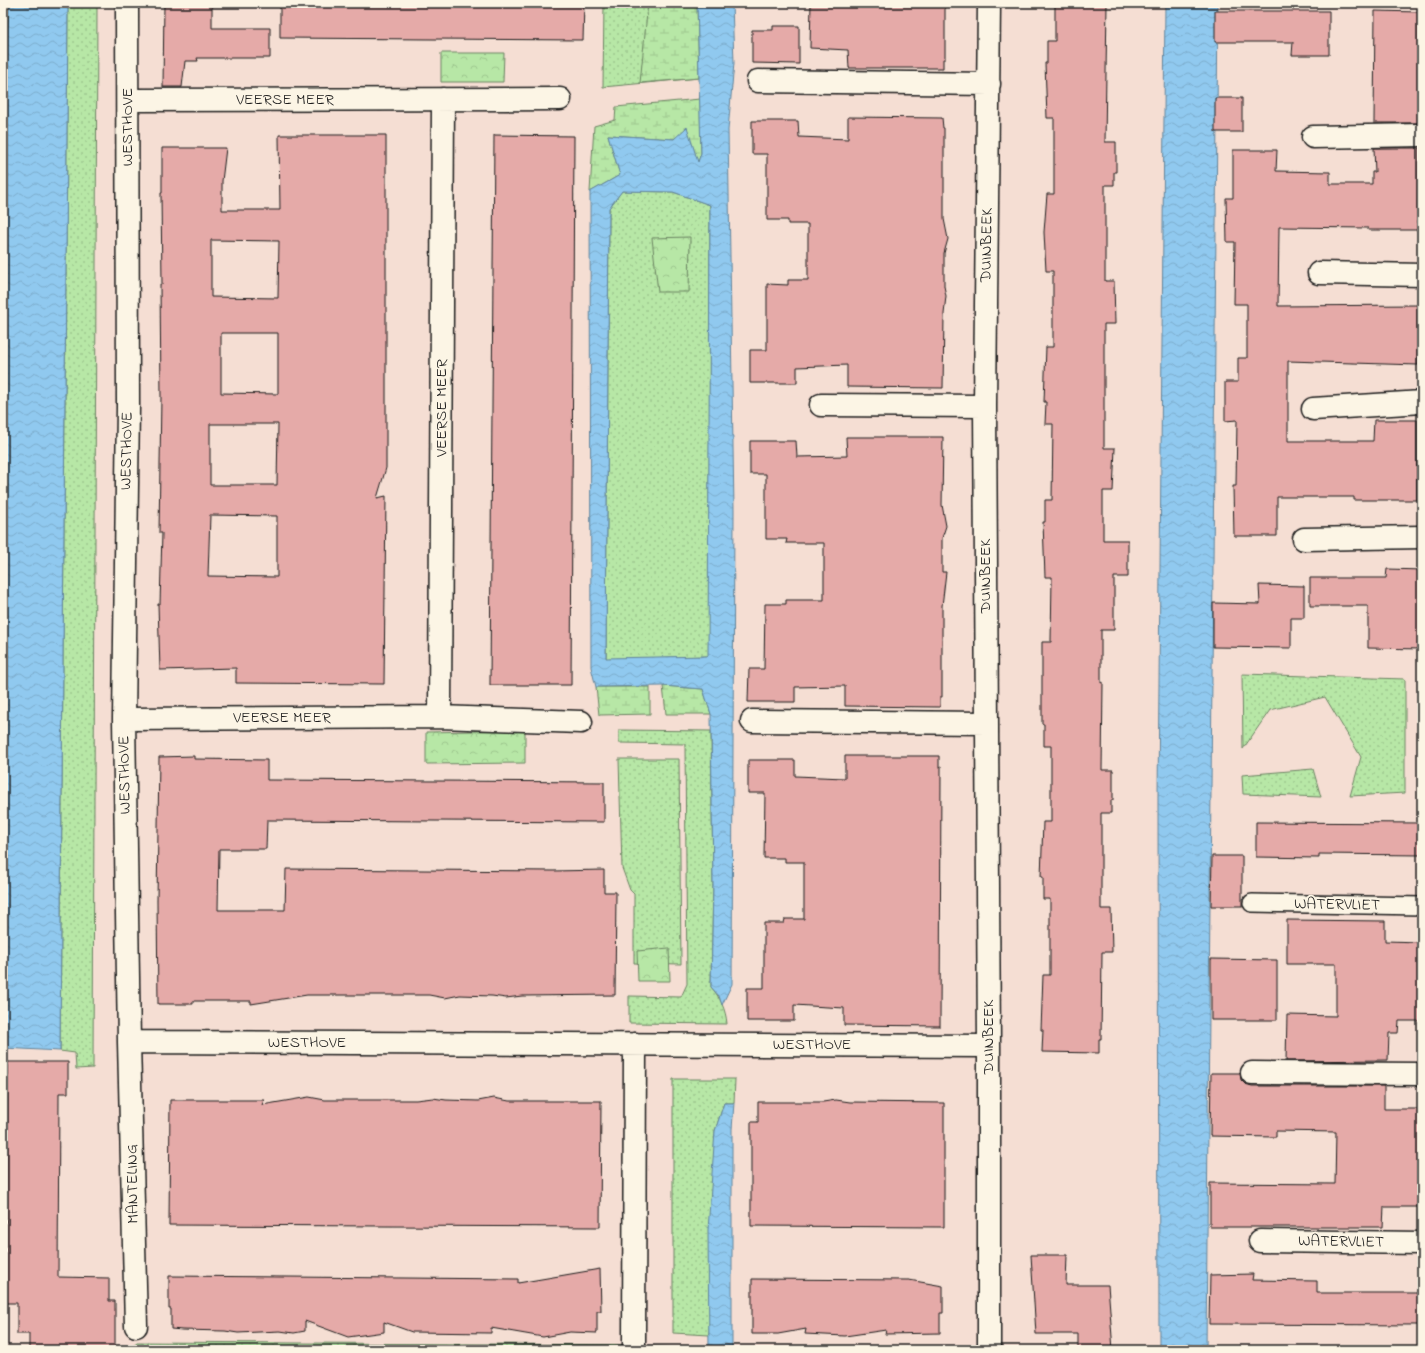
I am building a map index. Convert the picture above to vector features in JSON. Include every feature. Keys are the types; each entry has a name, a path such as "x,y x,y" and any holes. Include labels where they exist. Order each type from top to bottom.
{"street":[{"name":"WESTHOVE","path":"127,3 128,406 124,719 129,1042 990,1046"},
{"name":"DUINBEEK","path":"989,3 985,406 986,723 990,1046 989,1350"},
{"path":"758,81 989,84"},
{"name":"VEERSE MEER","path":"440,717 443,99"},
{"name":"VEERSE MEER","path":"128,100 560,99"},
{"path":"1313,138 1422,135"},
{"path":"1319,273 1422,275"},
{"path":"1313,409 1422,402"},
{"path":"821,405 985,406"},
{"path":"1304,539 1422,537"},
{"name":"VEERSE MEER","path":"124,719 440,717 581,722"},
{"path":"752,721 986,723"},
{"name":"MANTELING","path":"129,1042 136,1326"},
{"path":"634,1345 635,1044"},
{"path":"1252,1073 1422,1074"},
{"name":"WATERVLIET","path":"1260,1241 1422,1243"}],"lane":[{"name":"WATERVLIET","path":"1252,903 1422,906"}],"green space":[{"path":"3,3 9,3 3,111"},
{"path":"68,3 97,3 93,1068 76,1069 75,1053 60,1051"},
{"path":"604,3 697,3 699,78 603,87"},
{"path":"648,3 697,3 699,78 640,83"},
{"path":"441,53 504,53 503,82 441,82"},
{"path":"700,99 701,153 698,163 674,139 608,135 620,175 590,192 594,126 615,120 616,107"},
{"path":"622,191 673,192 710,205 709,656 606,659 609,208"},
{"path":"690,237 689,292 658,292 652,238"},
{"path":"1242,674 1405,679 1405,793 1350,796 1361,757 1325,697 1270,710 1243,749"},
{"path":"663,686 703,689 711,714 666,714"},
{"path":"596,687 650,687 650,714 599,715"},
{"path":"525,730 525,763 426,764 426,732"},
{"path":"619,730 711,731 713,884 711,987 722,1004 727,1024 629,1023 629,996 681,997 687,984 685,744 619,743"},
{"path":"619,759 679,759 681,964 634,963 634,894 630,890 622,868"},
{"path":"1313,769 1321,797 1243,794 1242,775"},
{"path":"669,948 670,981 638,981 637,951"},
{"path":"673,1079 735,1079 734,1103 724,1103 715,1131 709,1335 673,1333"},
{"path":"137,1342 634,1345 709,1350 127,1350"}],"water":[{"path":"9,3 68,3 60,1051 3,1048 3,111"},
{"path":"697,3 732,3 734,63 728,130 734,510 732,984 722,1005 719,996 711,987 713,884 711,714 703,689 663,686 596,687 591,667 590,192 620,175 608,135 674,139 687,127 698,162 701,153","holes":["622,191 673,192 710,205 708,656 606,658 609,208"]},
{"path":"1165,3 1218,3 1206,1350 1159,1350 1158,797"},
{"path":"724,1103 734,1103 732,1129 732,1350 709,1350 708,1230 715,1131"}],"building":[{"path":"164,3 212,3 212,28 270,28 270,58 197,58 198,61 185,61 182,87 163,87"},
{"path":"280,3 584,3 583,40 280,38"},
{"path":"811,3 945,3 945,59 943,59 943,68 849,68 848,50 810,48"},
{"path":"1055,3 1107,3 1105,142 1116,142 1116,172 1114,172 1114,185 1105,185 1105,281 1114,281 1115,324 1104,324 1104,448 1115,448 1113,491 1103,491 1103,540 1128,540 1128,577 1114,577 1114,630 1101,630 1101,683 1103,682 1102,770 1113,770 1113,800 1111,800 1111,813 1101,813 1101,909 1111,909 1112,952 1102,952 1101,1039 1099,1039 1099,1053 1042,1052 1043,1030 1041,1030 1043,975 1050,975 1050,899 1043,899 1043,877 1041,877 1043,822 1051,822 1051,746 1044,746 1044,724 1042,724 1042,642 1051,642 1052,577 1045,577 1043,522 1045,522 1045,500 1052,500 1053,424 1045,424 1046,402 1044,402 1046,347 1053,347 1053,271 1046,271 1044,232 1047,194 1054,194 1054,118 1047,118 1045,63 1047,63 1047,41 1055,41"},
{"path":"1215,11 1329,11 1329,55 1292,55 1293,42 1215,42"},
{"path":"1375,11 1419,12 1419,123 1374,123"},
{"path":"773,26 799,26 799,64 752,63 752,30 773,30"},
{"path":"1215,98 1242,98 1242,132 1215,132"},
{"path":"848,117 942,118 944,128 944,219 948,239 944,253 944,286 946,296 944,314 943,388 847,387 847,365 797,367 797,383 750,383 750,350 767,350 767,284 788,285 788,280 808,280 808,224 788,224 788,220 767,220 767,154 752,154 752,121 798,121 799,137 848,139"},
{"path":"279,135 386,135 386,468 377,498 386,496 384,684 236,683 236,668 160,670 158,604 160,604 162,533 159,533 162,148 226,148 222,181 222,210 280,210","holes":["211,240 279,241 278,298 211,297","221,333 278,333 278,394 221,393","210,424 278,424 277,485 210,485","210,515 277,516 277,577 208,576"]},
{"path":"494,135 574,136 571,685 490,685"},
{"path":"1374,148 1419,148 1418,230 1279,227 1278,306 1418,305 1418,365 1288,361 1288,441 1373,441 1374,420 1417,420 1417,500 1354,500 1354,497 1277,497 1277,536 1234,536 1233,486 1236,486 1237,420 1225,421 1225,382 1238,382 1238,358 1247,358 1247,304 1234,304 1235,242 1227,242 1226,198 1233,198 1233,150 1277,150 1276,171 1330,172 1330,184 1372,184 1372,172 1375,172"},
{"path":"846,437 943,437 942,505 946,526 942,538 942,572 946,572 942,606 942,697 940,697 940,707 845,706 845,686 795,687 795,702 748,702 749,669 764,669 765,604 786,604 786,600 824,600 824,543 786,543 787,539 766,539 766,474 750,474 750,441 796,441 797,457 847,456"},
{"path":"1387,569 1422,570 1422,649 1368,648 1368,606 1310,606 1310,578 1386,578"},
{"path":"1259,585 1304,586 1304,618 1291,618 1291,648 1213,647 1213,603 1260,604"},
{"path":"194,756 194,759 267,760 267,780 604,782 604,822 267,820 266,849 219,849 218,910 285,910 286,869 604,870 604,892 616,892 615,995 522,996 506,998 460,995 445,998 429,995 307,995 251,1004 251,1001 193,1001 193,1004 158,1004 157,901 159,757"},
{"path":"845,756 939,756 939,767 941,766 940,1026 844,1025 844,1008 794,1005 794,1021 747,1021 747,988 764,988 764,923 784,923 785,919 804,919 804,862 785,862 785,858 764,858 765,793 748,793 748,760 795,760 795,776 845,778"},
{"path":"1256,822 1422,823 1422,855 1319,854 1319,858 1256,857"},
{"path":"1212,856 1242,856 1242,906 1211,906"},
{"path":"1287,920 1385,921 1385,941 1422,942 1422,1021 1399,1021 1398,1033 1389,1033 1388,1060 1286,1061 1287,1015 1336,1016 1336,964 1287,964"},
{"path":"1211,959 1277,960 1277,1020 1211,1020"},
{"path":"7,1062 68,1062 68,1093 59,1093 58,1277 109,1278 109,1301 115,1301 115,1350 29,1349 29,1334 17,1334 17,1303 6,1303"},
{"path":"1211,1073 1240,1073 1241,1080 1245,1084 1252,1086 1384,1086 1384,1109 1422,1109 1422,1207 1384,1207 1383,1227 1210,1227 1210,1183 1335,1184 1336,1132 1276,1131 1276,1137 1210,1136"},
{"path":"309,1097 325,1100 416,1100 433,1098 478,1101 494,1098 509,1101 601,1101 600,1227 169,1225 170,1100 264,1100 262,1105"},
{"path":"836,1100 850,1102 944,1103 944,1227 751,1226 751,1122 758,1122 758,1102 823,1102"},
{"path":"1031,1255 1067,1255 1066,1285 1108,1285 1113,1350 1078,1350 1078,1334 1036,1334"},
{"path":"600,1269 601,1311 597,1311 597,1333 570,1332 543,1337 491,1328 491,1333 412,1332 384,1322 384,1332 348,1337 305,1321 305,1331 294,1333 280,1331 238,1333 225,1331 171,1329 171,1309 169,1309 169,1276 518,1279 518,1283"},
{"path":"1253,1274 1252,1280 1317,1281 1317,1293 1422,1293 1422,1325 1209,1324 1210,1275"},
{"path":"752,1279 909,1280 943,1286 943,1313 940,1313 940,1333 885,1334 886,1330 845,1336 805,1334 806,1329 778,1334 752,1334"}]}
